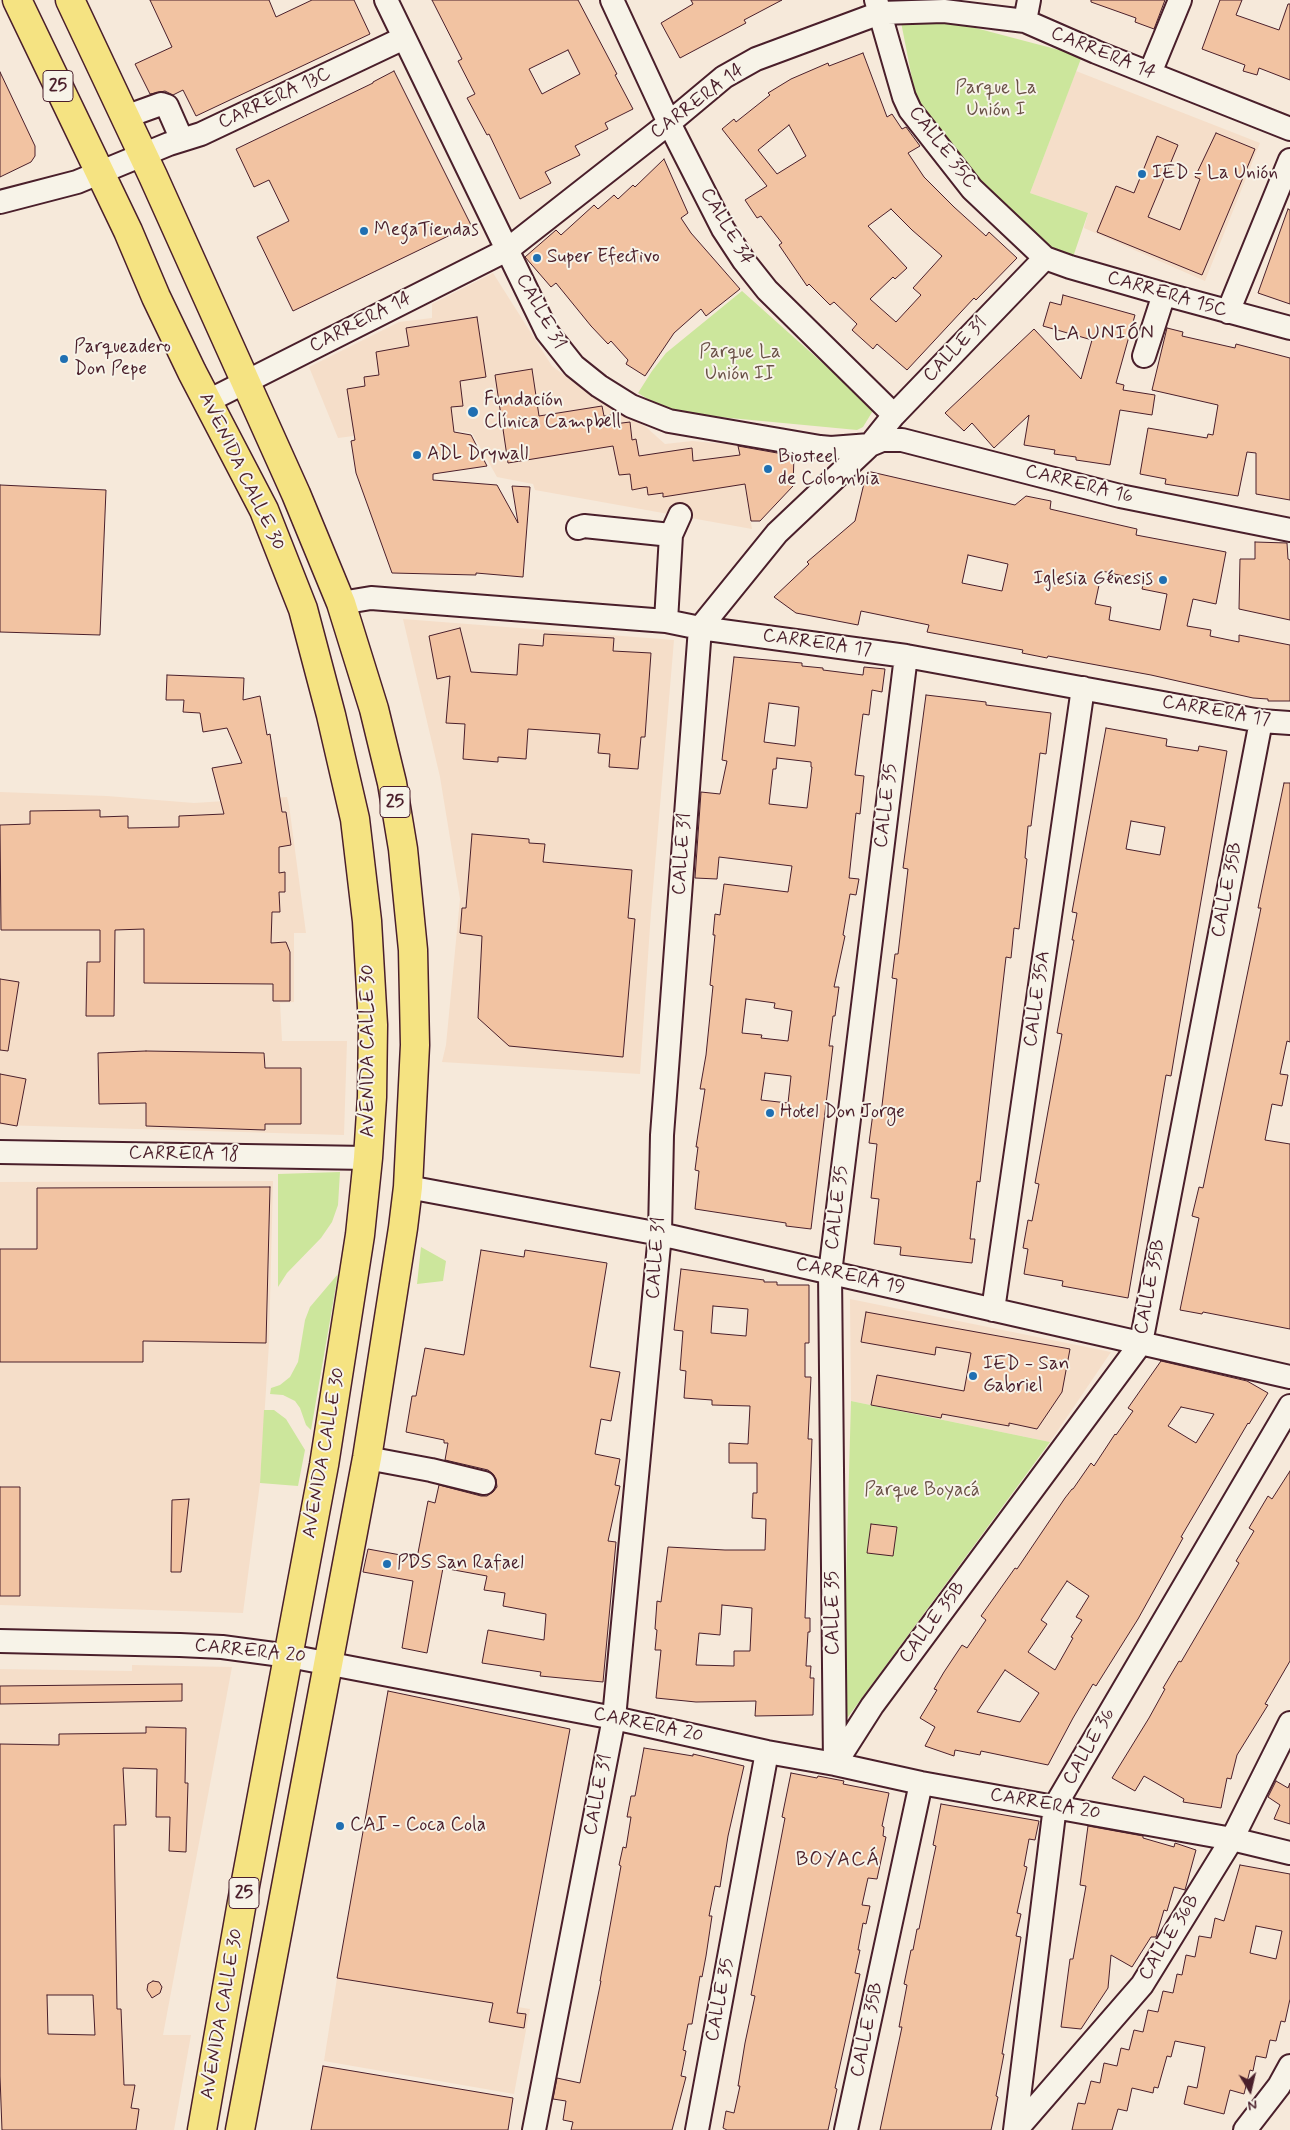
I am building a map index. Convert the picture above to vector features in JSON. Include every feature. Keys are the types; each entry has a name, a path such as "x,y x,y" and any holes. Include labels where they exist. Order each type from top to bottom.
{"highway":[{"name":"AVENIDA CALLE 30","path":"17,0 128,231 156,297 264,510 303,610 331,715 355,819 367,921 373,1025 368,1158 360,1235 324,1465 244,1892 202,2130"},
{"name":"AVENIDA CALLE 30","path":"70,0 143,155 296,494 341,603 376,719 392,783 403,850 413,950 415,1045 408,1187 367,1458 240,2130"}],"street":[{"name":"CALLE 31","path":"386,0 547,332 574,366 598,386 631,406 669,421 820,447 870,445"},
{"name":"CALLE 34","path":"612,0 723,229 744,261 767,290 894,415"},
{"path":"1150,73 1180,0"},
{"name":"CARRERA 14","path":"208,401 507,250 670,123 724,77 756,59 878,6 944,11 1027,11 1150,73 1290,129"},
{"name":"CALLE 35C","path":"878,6 904,97 910,110 972,189 1045,258"},
{"name":"CARRERA 13C","path":"0,202 77,182 182,140 202,134 404,38"},
{"path":"125,116 161,104 167,106 182,140"},
{"path":"1228,312 1290,160"},
{"name":"CALLE 31","path":"534,2130 614,1718 660,1234 662,1135 700,628 777,532 870,445 894,415 1045,258"},
{"name":"CARRERA 15C","path":"1045,258 1070,268 1290,328"},
{"path":"1144,356 1164,294"},
{"name":"CARRERA 16","path":"870,445 882,440 902,440 1120,496 1290,530"},
{"path":"578,528 584,526 676,525 666,621"},
{"name":"CARRERA 17","path":"341,603 371,598 666,621 700,628 906,656 1261,722 1290,723"},
{"name":"CALLE 35","path":"835,1764 830,1273 906,656"},
{"name":"CALLE 35A","path":"993,1310 1084,688"},
{"name":"CALLE 35B","path":"835,1764 872,1706 1141,1343 1261,722"},
{"name":"CARRERA 18","path":"0,1152 368,1158"},
{"name":"CARRERA 19","path":"408,1187 660,1234 1290,1376"},
{"name":"CALLE 36","path":"1016,2130 1055,1806 1290,1406"},
{"path":"367,1458 431,1470 484,1483"},
{"name":"CARRERA 20","path":"0,1641 222,1647 329,1662 614,1718 767,1752 835,1764 921,1783 1232,1839 1290,1853"},
{"name":"CALLE 36B","path":"1016,2130 1142,1985 1232,1839 1290,1723"},
{"name":"CALLE 35","path":"696,2130 767,1752"},
{"name":"CALLE 35B","path":"846,2130 921,1783"},
{"path":"1246,2130 1279,2086 1290,2066"}],"shaded area":[{"name":"IED - La Unión","path":"1076,71 1260,143 1205,281 1084,228 1088,213 1030,193"},
{"name":"Fundación Clínica Campbell","path":"493,273 552,366 594,397 646,427 665,444 692,441 738,445 752,529 535,490 533,484 497,477 472,433 430,426 338,438 309,367 399,322 432,318 432,304"},
{"path":"403,619 674,640 651,912 640,1074 442,1062 446,1045 460,899 440,777"},
{"path":"0,792 107,796 194,803 287,797 306,933 294,933 294,1002 280,1003 282,1041 347,1041 344,1135 0,1125"},
{"path":"273,1181 269,1343 260,1483 243,1613 0,1605 0,1182"},
{"name":"IED - San Gabriel","path":"850,1299 1111,1352 1050,1442 851,1401"},
{"path":"132,1665 232,1667 163,2035 191,2035 174,2130 0,2130 0,1669 132,1671"},
{"path":"337,1978 530,2009 514,2094 324,2061"}],"green space":[{"name":"Parque La Unión I","path":"949,21 1082,56 1030,193 1088,213 1073,257 1050,247 977,181 917,104 901,22"},
{"name":"Parque La Unión II","path":"742,291 874,409 863,427 857,430 688,414 664,409 638,393 666,353"},
{"path":"340,1172 338,1205 332,1222 321,1238 287,1273 278,1287 278,1174"},
{"path":"421,1247 446,1261 443,1281 417,1284"},
{"path":"338,1274 311,1430 306,1425 300,1408 295,1401 283,1395 270,1394 271,1388 280,1385 290,1377 298,1362 305,1320 310,1307"},
{"name":"Parque Boyacá","path":"851,1401 1050,1442 842,1725"},
{"path":"264,1410 274,1410 286,1419 305,1450 298,1486 260,1483"}],"building":[{"path":"150,0 269,0 276,17 312,0 354,0 370,34 196,116 183,90 173,95 165,91 150,94 135,64 172,47"},
{"path":"432,0 578,0 633,109 605,123 608,129 575,146 580,155 545,172 551,183 520,199 489,134 487,135 467,98 475,94 458,61 462,59","holes":["568,50 580,74 542,94 529,69"]},
{"path":"691,0 782,0 744,20 746,23 680,58 661,23 693,4"},
{"path":"1091,0 1165,0 1154,29 1135,22 1136,18 1091,2"},
{"path":"1220,0 1242,0 1236,15 1279,30 1288,4 1290,4 1290,80 1259,68 1257,75 1243,71 1245,65 1202,49"},
{"path":"863,53 887,117 892,114 902,129 906,127 920,146 908,153 924,177 986,236 989,232 1017,258 976,300 974,298 907,370 877,344 873,349 852,330 857,324 834,302 830,305 809,284 807,286 779,245 782,243 761,216 757,218 745,200 767,186 722,129 734,119 736,122 770,95 768,93 791,79 828,63 829,66","holes":["789,125 806,156 777,174 758,150","891,209 942,256 913,288 921,295 896,322 870,299 893,277 895,279 907,268 868,226"]},
{"path":"394,71 471,225 293,311 257,237 289,221 269,180 254,187 236,149"},
{"path":"0,72 35,146 35,156 31,162 0,177"},
{"path":"1216,133 1255,149 1202,275 1097,232 1116,186 1134,193 1157,136 1178,145 1148,217 1180,230 1200,179 1195,177"},
{"path":"664,159 688,213 681,218 691,233 740,289 706,316 701,309 674,333 645,376 626,364 628,360 611,341 608,344 556,283 551,287 525,257 556,230 561,235 594,205 598,209 614,195 618,199 633,185 635,187"},
{"path":"1288,209 1290,210 1290,304 1258,293"},
{"path":"1063,295 1135,315 1116,383 1124,385 1123,390 1155,395 1152,415 1120,410 1110,465 1076,460 1076,457 1054,454 1055,450 1024,445 1029,415 994,448 972,423 964,431 945,413 1034,329 1081,379 1092,340 1043,326 1050,302 1061,305"},
{"path":"477,317 486,377 460,381 463,406 451,407 454,432 471,435 487,466 433,474 433,480 497,485 518,523 512,486 530,487 523,577 476,573 476,575 392,573 356,473 351,441 355,440 347,389 365,386 364,377 379,375 376,352 409,346 406,328"},
{"path":"1167,328 1183,332 1182,336 1235,348 1236,344 1290,358 1290,500 1256,494 1256,453 1247,452 1238,496 1165,484 1166,479 1140,474 1148,428 1207,438 1208,434 1213,435 1218,405 1152,390"},
{"path":"532,369 539,416 602,406 604,416 612,415 614,424 630,422 632,440 636,439 639,456 692,448 693,461 740,455 738,446 794,456 793,486 760,521 751,521 745,484 663,497 663,493 648,495 647,487 632,490 630,474 619,475 613,446 508,463 495,375"},
{"path":"867,471 1015,505 1026,496 1051,501 1050,509 1137,529 1136,535 1226,552 1216,604 1193,599 1187,626 1211,630 1210,636 1239,642 1239,635 1290,645 1290,701 1268,701 1268,699 1253,698 1151,675 1022,653 1023,650 927,632 929,625 861,611 858,625 796,613 774,597 809,564 807,562 855,521","holes":["968,555 1008,564 1002,591 962,583","1102,571 1144,581 1142,589 1167,594 1160,630 1109,620 1111,607 1095,604"]},
{"path":"0,485 106,490 100,635 0,632"},
{"path":"1255,542 1287,543 1288,559 1290,560 1290,620 1239,609 1240,559 1255,559"},
{"path":"460,628 471,672 517,675 519,644 543,646 544,634 614,638 613,651 651,653 645,737 641,737 638,769 609,767 610,754 598,753 600,734 528,729 526,759 498,757 498,762 463,759 465,724 446,723 450,676 437,679 429,636"},
{"path":"734,657 802,663 802,666 863,675 864,667 885,669 882,692 872,690 869,715 863,714 855,775 864,776 860,814 856,813 849,878 859,879 856,895 850,894 843,935 845,936 834,987 839,987 829,1046 833,1046 811,1229 786,1226 786,1223 695,1209 699,1171 695,1170 698,1147 696,1147 705,1089 700,1089 706,1055 713,986 710,985 715,914 720,915 724,884 788,892 792,866 719,857 717,879 695,878 701,792 720,794 727,761 722,760","holes":["769,703 799,707 795,746 764,742","777,758 811,762 807,808 769,804 773,769 776,769","746,999 775,1003 774,1008 792,1011 788,1041 761,1038 762,1035 742,1033","765,1073 791,1076 788,1103 761,1100"]},
{"path":"167,675 244,678 243,700 260,696 267,735 270,734 282,812 286,812 291,845 279,847 279,873 285,872 285,892 279,892 280,912 272,912 271,943 286,942 290,952 290,1001 273,1001 273,984 144,983 144,929 115,930 114,1016 86,1016 87,962 100,962 100,930 1,930 0,825 30,824 30,811 100,810 100,817 128,816 128,828 179,827 179,816 224,814 212,768 242,763 227,728 203,732 200,713 183,712 184,700 166,700"},
{"path":"926,695 986,702 986,705 1051,713 1046,754 1040,753 1031,826 1028,826 1025,858 1027,859 1019,929 1014,928 1011,958 1006,957 980,1182 977,1181 970,1239 975,1239 972,1263 900,1255 901,1247 874,1244 879,1199 871,1198 877,1144 869,1143 873,1113 881,1114 897,979 892,978 895,954 898,954 908,869 903,868"},
{"path":"1106,728 1167,739 1166,746 1198,751 1199,746 1227,751 1171,1076 1166,1075 1128,1298 1062,1286 1063,1281 1024,1274 1028,1249 1023,1248 1028,1220 1032,1221 1039,1184 1035,1183 1062,1034 1057,1033 1077,913 1072,912","holes":["1131,821 1165,827 1160,855 1126,849"]},
{"path":"1284,783 1290,783 1290,1042 1287,1041 1280,1074 1288,1075 1282,1106 1272,1104 1265,1140 1290,1144 1290,1329 1203,1312 1202,1314 1180,1310 1199,1218 1192,1216 1199,1187 1203,1188 1261,908 1258,908"},
{"path":"472,834 529,839 529,843 545,844 543,862 632,870 628,918 635,919 623,1057 509,1046 478,1018 482,936 460,933 462,908 466,908"},
{"path":"0,979 19,982 8,1051 0,1050"},
{"path":"146,1051 264,1053 265,1068 301,1068 301,1124 265,1124 265,1130 146,1126 146,1103 99,1104 98,1053"},
{"path":"0,1074 26,1079 17,1126 0,1123"},
{"path":"270,1187 266,1343 143,1341 143,1362 0,1362 0,1249 37,1249 37,1188"},
{"path":"481,1250 524,1257 525,1250 607,1263 590,1367 620,1372 611,1421 601,1419 595,1454 620,1459 615,1485 620,1486 608,1541 616,1542 603,1682 540,1676 541,1672 482,1663 488,1630 544,1640 546,1614 503,1606 505,1593 484,1590 487,1576 443,1568 427,1653 402,1648 413,1581 363,1572 368,1549 417,1558 428,1501 435,1503 439,1485 481,1496 487,1496 497,1487 496,1479 488,1470 445,1460 448,1443 444,1443 444,1440 406,1432 412,1396 416,1396 425,1348 464,1355"},
{"path":"681,1269 764,1280 764,1282 777,1282 777,1285 809,1285 809,1343 805,1343 805,1377 811,1377 808,1439 812,1439 805,1618 810,1618 806,1666 811,1666 810,1678 814,1678 813,1715 755,1716 756,1701 696,1702 656,1698 661,1650 655,1650 657,1601 661,1602 668,1547 765,1550 766,1519 752,1518 753,1493 757,1493 757,1463 729,1463 729,1443 748,1444 750,1406 712,1405 712,1400 684,1398 686,1371 680,1370 683,1331 674,1330","holes":["713,1306 748,1309 746,1336 711,1333","722,1605 752,1608 750,1651 734,1651 734,1666 696,1665 699,1633 720,1635"]},
{"path":"866,1312 1070,1349 1062,1392 1037,1429 1009,1423 1009,1426 942,1414 941,1418 871,1405 877,1375 964,1391 971,1353 936,1347 935,1355 861,1342"},
{"path":"1161,1361 1247,1381 1268,1393 1248,1423 1181,1537 1183,1538 1138,1619 1096,1686 1093,1684 1048,1765 981,1751 980,1755 955,1750 954,1756 925,1746 935,1727 920,1718 937,1690 934,1689 944,1672 962,1645 967,1648 986,1620 981,1616 1015,1568 1017,1569 1065,1498 1091,1463 1094,1466 1133,1411 1128,1408","holes":["1181,1407 1214,1414 1196,1443 1168,1426","1067,1581 1089,1596 1076,1617 1082,1620 1071,1637 1073,1638 1055,1670 1028,1652 1047,1624 1041,1620","1005,1670 1039,1693 1020,1722 977,1712"]},
{"path":"1290,1471 1290,1661 1265,1704 1268,1705 1237,1755 1231,1779 1227,1778 1221,1808 1183,1802 1184,1799 1144,1776 1135,1791 1112,1778 1149,1718 1165,1689 1163,1688 1179,1661 1181,1662 1239,1563 1236,1561 1254,1531 1249,1528 1268,1496 1272,1499"},
{"path":"0,1487 20,1487 20,1596 0,1596"},
{"path":"189,1499 181,1572 171,1572 172,1500"},
{"path":"871,1524 897,1527 893,1556 867,1553"},
{"path":"182,1684 182,1701 0,1704 0,1686"},
{"path":"388,1691 570,1729 517,2013 526,2014 524,2028 489,2022 493,2003 337,1978"},
{"path":"146,1727 186,1728 185,1783 188,1783 186,1852 169,1851 170,1817 156,1817 157,1769 123,1768 126,1825 114,1825 117,2009 121,2009 124,2085 135,2085 131,2108 139,2109 136,2130 2,2130 0,2076 0,1744 59,1745 59,1734 146,1733","holes":["47,1995 93,1995 95,2035 48,2034"]},
{"path":"644,1748 693,1756 693,1754 744,1766 728,1836 720,1887 715,1886 709,1916 712,1916 706,1956 702,1977 700,1976 692,2024 688,2024 683,2050 686,2051 681,2076 686,2077 672,2130 571,2130 573,2122 563,2120 566,2101 553,2099 557,2078 580,2083 601,1981 621,1866 619,1865 623,1847 626,1848 631,1817 627,1817 631,1796 635,1796"},
{"path":"791,1773 844,1781 843,1784 889,1793 882,1826 884,1827 883,1836 886,1837 877,1879 868,1878 862,1905 870,1906 866,1924 863,1923 858,1950 860,1950 855,1973 860,1974 835,2088 837,2089 828,2130 727,2130 723,2128 726,2111 734,2113 740,2086 738,2086 745,2043 755,1996 751,1995 785,1818 782,1817"},
{"path":"1276,1781 1288,1788 1290,1783 1290,1824 1274,1819 1280,1805 1268,1797"},
{"path":"941,1804 1039,1821 1035,1840 1029,1839 1024,1866 1027,1867 1017,1913 1021,1914 1016,1936 1021,1937 1002,2054 1004,2054 996,2096 998,2097 991,2130 880,2130 902,2027 899,2027 907,1985 904,1984 911,1950 913,1950 917,1929 919,1929 936,1846 933,1845"},
{"path":"1088,1826 1143,1836 1143,1838 1174,1847 1175,1843 1196,1850 1185,1890 1174,1887 1167,1911 1164,1910 1156,1937 1151,1937 1132,1967 1111,1955 1108,1988 1081,2029 1061,2027 1070,1959 1073,1959 1086,1886 1080,1885"},
{"path":"1240,1865 1290,1874 1290,1999 1285,2022 1281,2021 1276,2041 1270,2040 1266,2058 1256,2056 1253,2071 1250,2070 1244,2094 1230,2090 1224,2114 1184,2104 1188,2086 1197,2088 1205,2047 1175,2041 1171,2057 1167,2056 1158,2088 1154,2087 1153,2093 1132,2088 1127,2111 1118,2109 1112,2130 1072,2130 1078,2103 1085,2104 1091,2081 1100,2083 1104,2063 1117,2066 1121,2048 1129,2050 1134,2030 1143,2032 1148,2010 1158,2012 1163,1991 1173,1993 1177,1974 1182,1975 1186,1955 1195,1957 1199,1936 1211,1938 1215,1918 1224,1921","holes":["1256,1926 1282,1931 1276,1959 1250,1953"]},
{"path":"153,1981 159,1982 162,1987 160,1993 152,1998 147,1990 148,1984"},
{"path":"323,2066 513,2098 508,2130 311,2130"}],"place":[{"name":"IED - La Unión","path":"1142,174"},
{"name":"MegaTiendas","path":"364,231"},
{"name":"Super Efectivo","path":"537,258"},
{"name":"Parqueadero Don Pepe","path":"64,359"},
{"name":"Fundación Clínica Campbell","path":"473,412"},
{"name":"ADL Drywall","path":"417,455"},
{"name":"Biosteel de Colombia","path":"768,469"},
{"name":"Iglesia Génesis","path":"1163,580"},
{"name":"Hotel Don Jorge","path":"770,1113"},
{"name":"IED - San Gabriel","path":"973,1376"},
{"name":"PDS San Rafael","path":"387,1564"},
{"name":"CAI - Coca Cola","path":"340,1826"}],"district":[{"name":"LA UNIÓN","path":"1104,335"},
{"name":"BOYACÁ","path":"838,1861"}]}
